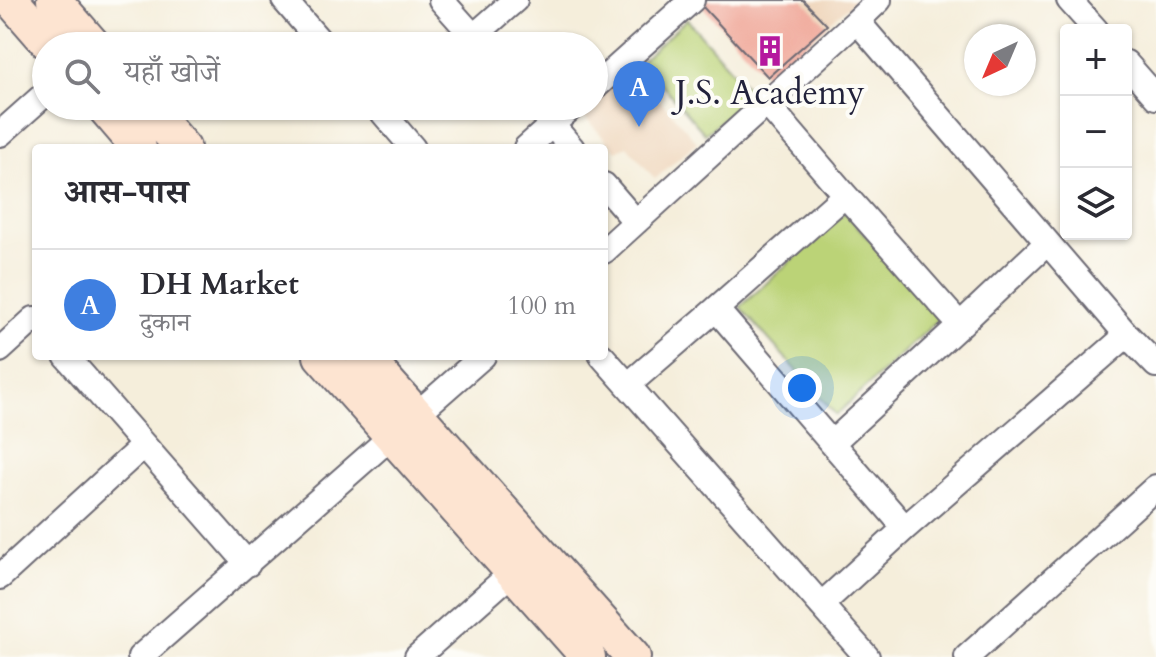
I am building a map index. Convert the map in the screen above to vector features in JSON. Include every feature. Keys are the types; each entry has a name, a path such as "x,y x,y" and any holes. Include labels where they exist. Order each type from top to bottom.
{"street":[{"path":"11,0 39,32"},
{"path":"54,0 82,32"},
{"path":"284,0 312,32"},
{"path":"441,0 470,32"},
{"path":"486,32 515,0"},
{"path":"608,75 692,0"},
{"path":"608,247 879,0"},
{"path":"1069,0 1091,24"},
{"path":"857,21 1156,365"},
{"path":"1132,70 1156,97"},
{"path":"767,104 960,325"},
{"path":"0,134 32,105"},
{"path":"115,120 136,144"},
{"path":"158,120 179,144"},
{"path":"389,120 410,144"},
{"path":"548,120 569,144"},
{"path":"531,144 558,120"},
{"path":"608,190 636,222"},
{"path":"628,385 845,195"},
{"path":"832,443 1047,243"},
{"path":"716,309 905,528"},
{"path":"0,350 32,321"},
{"path":"821,605 1127,335"},
{"path":"70,360 248,564"},
{"path":"326,360 403,426 525,562 633,657"},
{"path":"366,360 403,426"},
{"path":"140,657 478,360"},
{"path":"606,360 867,657"},
{"path":"0,577 144,445"},
{"path":"967,657 1156,487"},
{"path":"417,657 525,562"},
{"path":"525,562 588,657"}],"shaded area":[{"path":"803,0 856,0 827,25"},
{"path":"619,75 648,108 660,100 697,142 655,179 627,146 616,151 587,120 608,120 608,86"}],"green space":[{"path":"687,19 753,95 705,134 641,61"},
{"path":"845,212 939,319 836,415 740,307"}],"building":[{"name":"J.S. Academy","path":"706,0 803,0 827,25 768,77 701,5"}],"place":[{"name":"J.S. Academy","path":"770,51"},
{"name":"DH Market","path":"639,127"}]}
